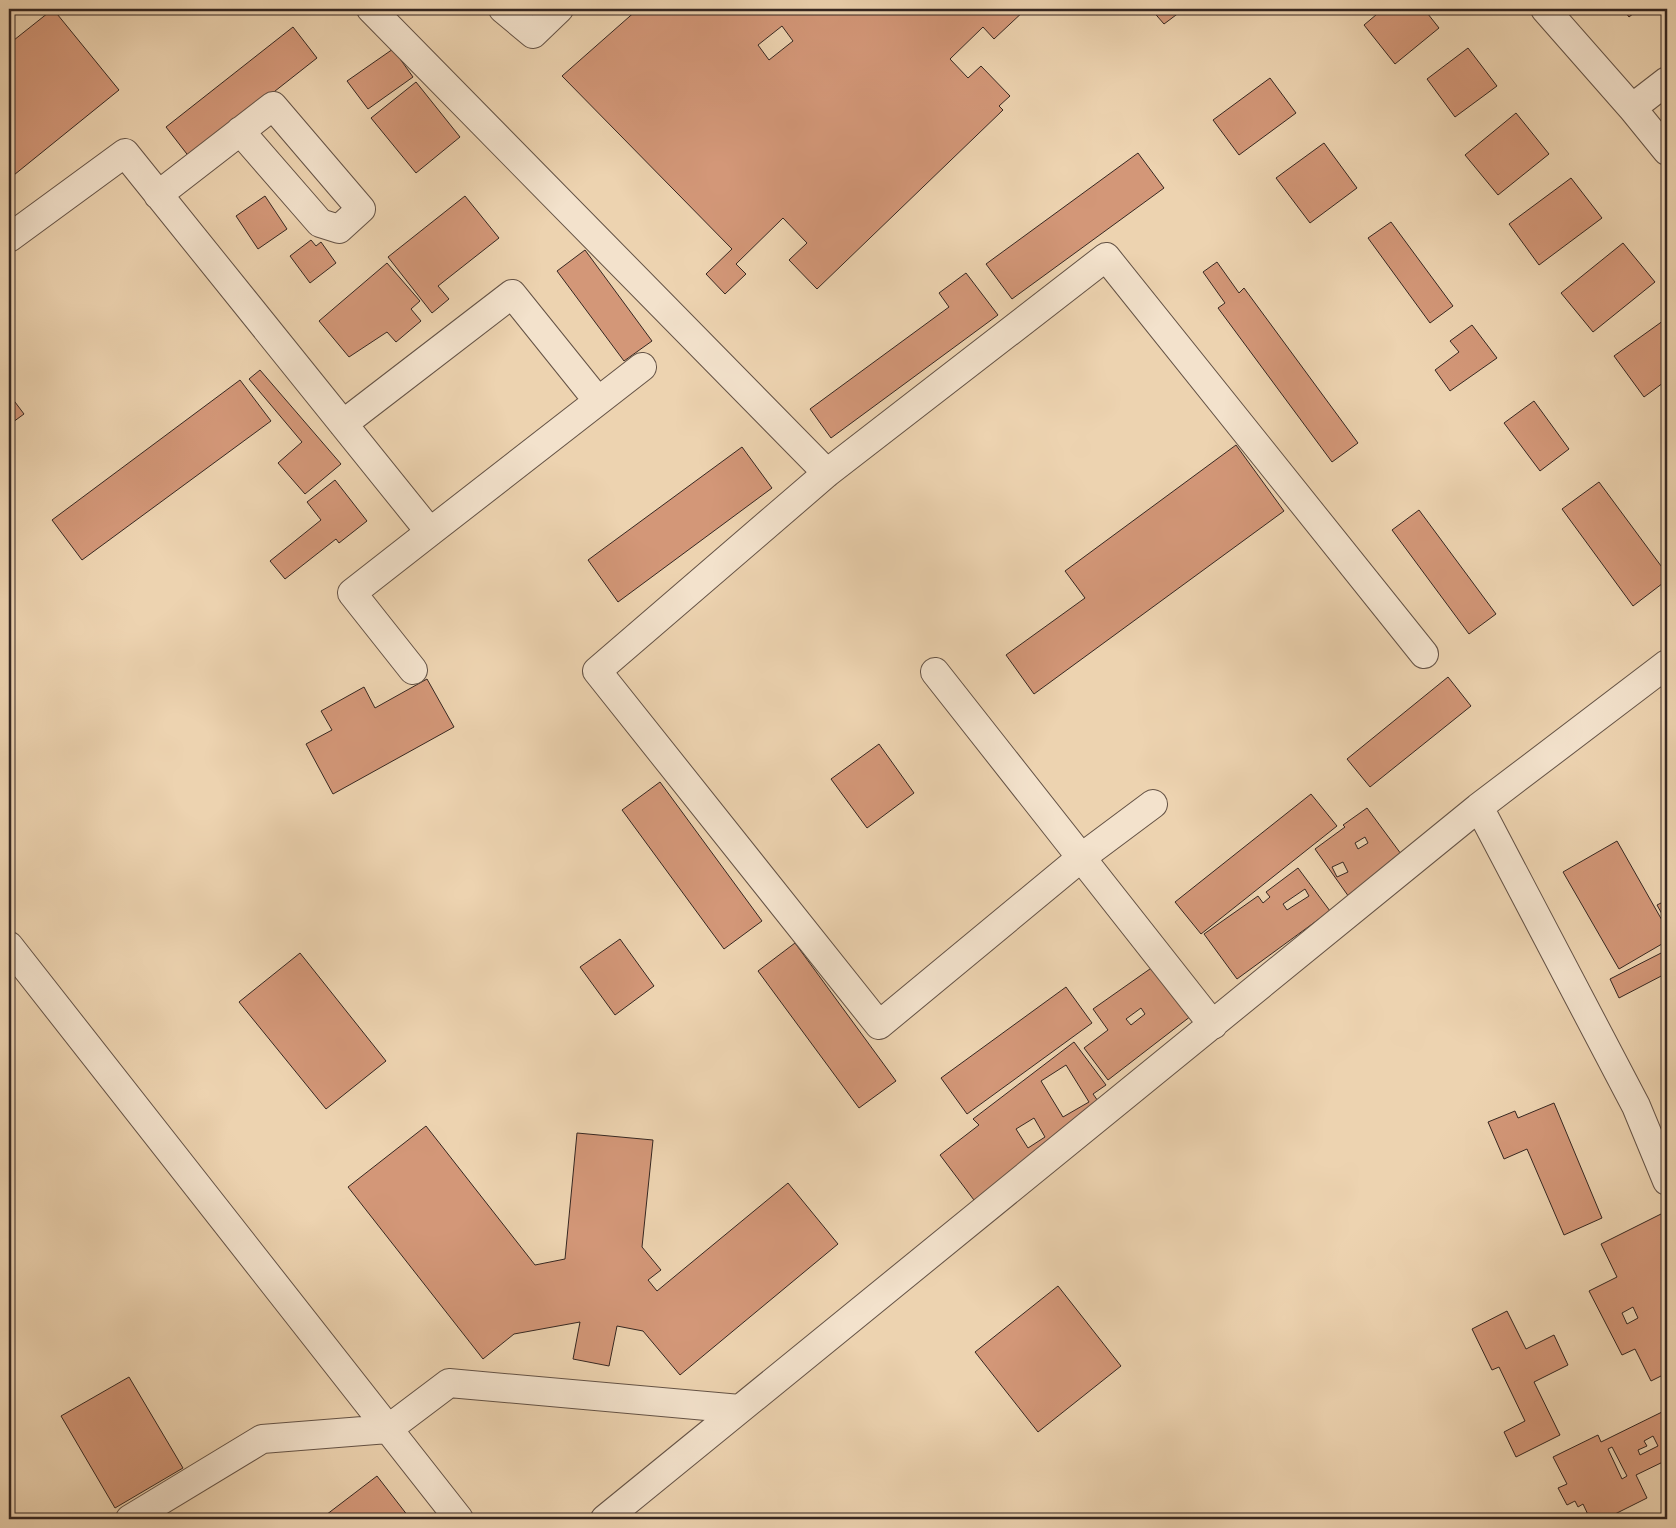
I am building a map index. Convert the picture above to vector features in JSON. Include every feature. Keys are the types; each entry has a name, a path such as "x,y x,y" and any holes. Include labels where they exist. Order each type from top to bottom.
{"street":[{"path":"371,9 826,473"},
{"path":"502,9 533,34 559,9"},
{"path":"1545,9 1632,108 1667,152"},
{"path":"1632,108 1667,81"},
{"path":"158,195 272,106 361,209 339,229 320,223 240,131"},
{"path":"9,238 125,153 430,532"},
{"path":"1153,804 1082,857 879,1025 597,671 826,473 1106,257 1424,654"},
{"path":"343,424 512,294 598,401"},
{"path":"413,670 352,593 642,367"},
{"path":"605,1519 1480,807 1667,664"},
{"path":"935,672 1213,1025"},
{"path":"1480,807 1636,1106 1667,1178"},
{"path":"9,946 459,1519"},
{"path":"130,1519 262,1439 388,1429 449,1383 740,1409"}],"building":[{"path":"53,9 119,90 9,179 9,44"},
{"path":"638,9 1026,9 994,39 983,27 950,59 968,78 981,66 1010,96 999,106 1003,110 817,289 789,260 807,243 783,218 736,264 746,274 725,294 706,274 732,249 562,76","holes":["782,26 793,41 769,60 758,45"]},
{"path":"1151,9 1184,9 1164,24"},
{"path":"1383,9 1424,9 1439,28 1395,64 1364,25"},
{"path":"1623,9 1639,9 1629,17"},
{"path":"293,27 317,58 190,158 166,127"},
{"path":"1468,48 1497,86 1455,117 1427,79"},
{"path":"393,49 413,77 368,109 347,81"},
{"path":"1270,78 1296,113 1239,155 1213,120"},
{"path":"416,82 460,137 416,173 371,118"},
{"path":"1516,113 1549,154 1498,195 1465,155"},
{"path":"1324,143 1357,188 1310,223 1276,178"},
{"path":"1138,153 1164,188 1012,299 986,264"},
{"path":"1571,178 1602,218 1539,265 1509,224"},
{"path":"265,196 287,229 258,249 236,216"},
{"path":"465,196 499,238 438,286 449,299 432,313 388,257"},
{"path":"1391,222 1453,306 1430,323 1368,238"},
{"path":"311,240 316,246 321,242 336,263 310,283 290,256"},
{"path":"1623,243 1655,282 1593,332 1561,293"},
{"path":"585,250 652,341 624,361 557,271"},
{"path":"1217,262 1239,293 1244,288 1358,443 1332,462 1218,308 1225,303 1203,272"},
{"path":"387,263 420,301 411,309 421,321 396,342 387,332 349,357 319,321"},
{"path":"966,273 998,315 831,438 810,409 949,307 939,293"},
{"path":"1667,318 1667,380 1644,397 1614,356"},
{"path":"1472,325 1497,358 1450,391 1435,370 1459,352 1450,341"},
{"path":"260,370 341,464 305,494 278,463 302,442 249,379"},
{"path":"240,380 271,421 82,560 52,520"},
{"path":"9,394 24,414 9,425"},
{"path":"1534,401 1569,449 1540,471 1504,423"},
{"path":"1236,445 1284,511 1034,694 1006,655 1085,598 1065,571"},
{"path":"742,447 772,488 618,602 588,560"},
{"path":"335,480 367,521 339,543 336,539 285,579 270,561 321,520 307,502"},
{"path":"1599,482 1667,574 1667,580 1633,606 1562,509"},
{"path":"1419,510 1496,614 1469,634 1392,530"},
{"path":"1448,677 1471,706 1370,787 1347,759"},
{"path":"427,679 454,727 333,794 306,744 332,730 321,711 364,687 375,708"},
{"path":"879,744 914,793 867,828 831,779"},
{"path":"660,782 762,921 724,949 622,810"},
{"path":"1311,794 1337,826 1201,934 1175,902"},
{"path":"1367,808 1404,858 1349,897 1315,849 1345,827 1343,825","holes":["1365,837 1368,843 1358,849 1355,843","1343,862 1348,872 1337,877 1332,867"]},
{"path":"1617,841 1667,929 1667,941 1619,969 1563,872"},
{"path":"1298,868 1330,911 1237,979 1204,934 1258,896 1263,903 1270,897 1266,892","holes":["1305,889 1309,896 1287,910 1283,904"]},
{"path":"1667,900 1667,923 1657,905"},
{"path":"620,939 654,986 615,1015 580,967"},
{"path":"795,943 896,1081 859,1108 758,971"},
{"path":"1667,950 1667,973 1619,998 1610,979"},
{"path":"300,953 386,1061 326,1109 239,1002"},
{"path":"1157,964 1191,1016 1108,1080 1084,1048 1108,1030 1093,1009","holes":["1141,1008 1145,1014 1131,1025 1126,1019"]},
{"path":"1066,987 1092,1023 967,1114 941,1078"},
{"path":"1074,1042 1106,1085 1093,1094 1103,1108 977,1204 940,1155 979,1125 973,1119","holes":["1066,1065 1089,1102 1063,1117 1041,1081","1034,1118 1045,1137 1028,1148 1016,1129"]},
{"path":"1554,1103 1602,1218 1564,1235 1527,1149 1504,1159 1488,1122 1515,1111 1518,1118"},
{"path":"426,1126 535,1265 565,1259 577,1133 653,1140 642,1247 661,1270 648,1280 657,1291 788,1183 838,1244 680,1375 643,1331 617,1326 609,1366 573,1359 580,1322 514,1334 483,1359 348,1187"},
{"path":"1667,1211 1667,1373 1651,1381 1635,1349 1622,1355 1589,1291 1617,1277 1601,1244","holes":["1633,1307 1638,1318 1627,1324 1622,1313"]},
{"path":"1058,1286 1121,1366 1038,1432 975,1352"},
{"path":"1507,1311 1526,1349 1554,1335 1568,1365 1534,1382 1560,1435 1516,1457 1504,1432 1525,1421 1499,1367 1492,1370 1472,1329"},
{"path":"129,1377 183,1468 115,1508 61,1416"},
{"path":"1662,1412 1667,1423 1667,1460 1636,1475 1647,1498 1605,1519 1590,1519 1583,1504 1578,1507 1575,1501 1567,1505 1558,1488 1567,1484 1553,1457 1598,1435 1601,1442","holes":["1653,1436 1658,1446 1640,1455 1638,1450 1647,1446 1644,1441","1612,1447 1627,1476 1622,1479 1608,1449"]},
{"path":"377,1476 408,1516 404,1519 322,1518"}]}
